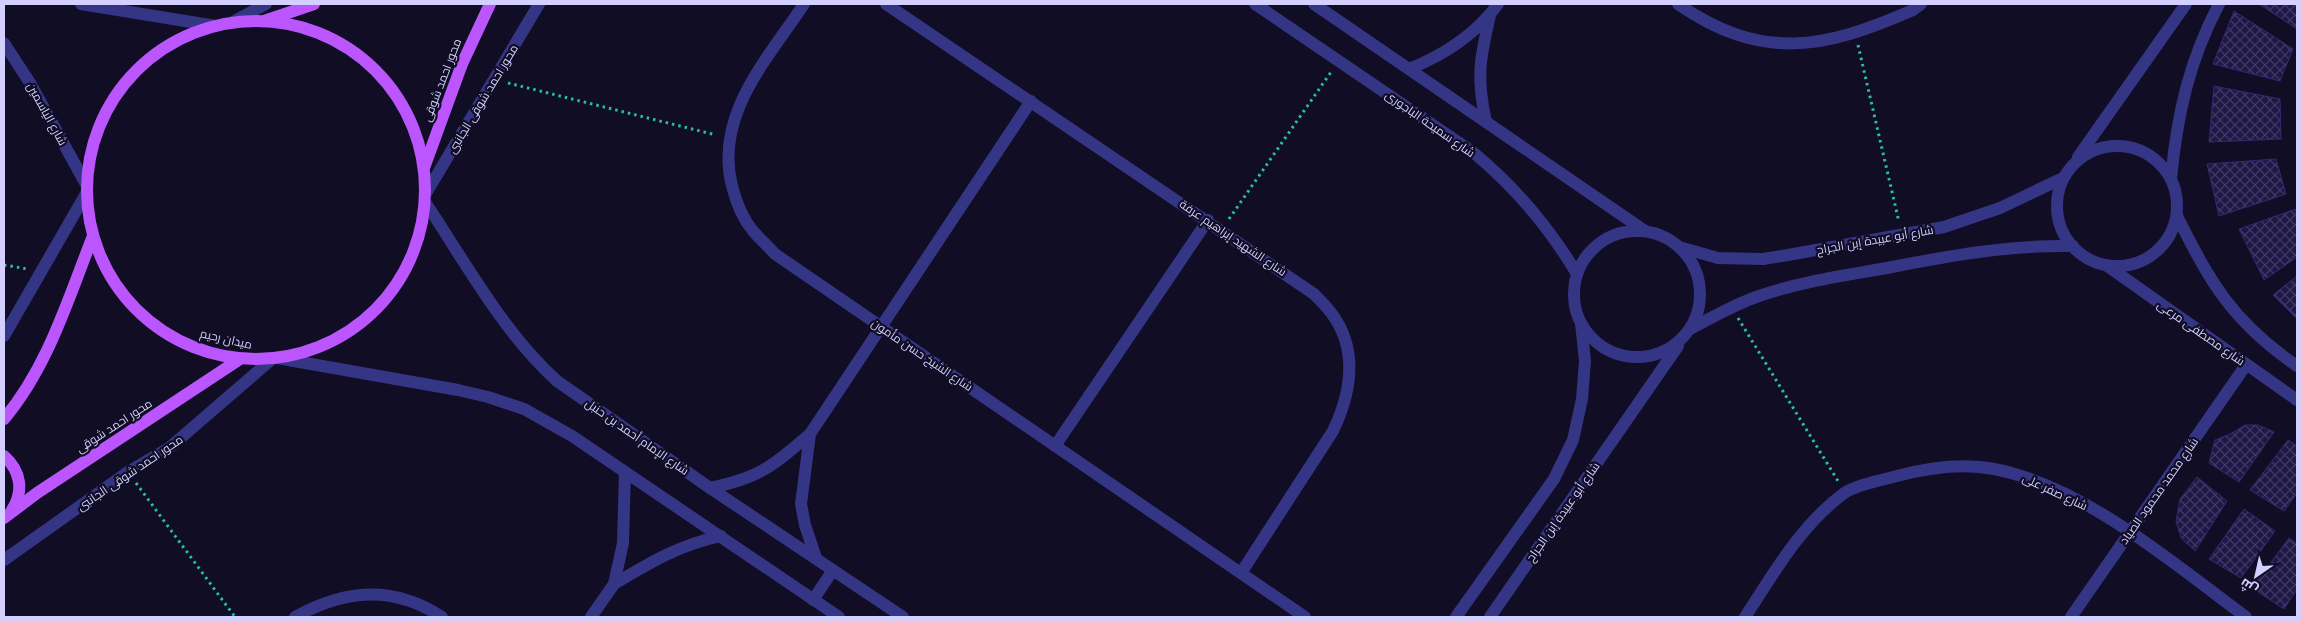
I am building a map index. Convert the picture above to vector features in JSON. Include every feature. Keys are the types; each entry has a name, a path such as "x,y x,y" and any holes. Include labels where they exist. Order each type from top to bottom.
{"main road":[{"path":"262,21 314,4"},
{"name":"محور احمد شوقى","path":"424,168 462,64 490,4"},
{"name":"ميدان رحيم","path":"262,21 300,27 337,42 369,65 395,95 414,130 424,168 425,198 420,234 408,266 390,294 373,312 340,337 310,351 275,358 240,358 200,350 164,332 133,306 114,280 93,236 88,214 87,189 90,155 100,125 114,97 134,72 158,52 186,36 231,23 262,21"},
{"path":"4,419 21,399 50,345 93,236"},
{"name":"محور احمد شوقى","path":"7,515 240,358"},
{"path":"4,456 16,471 20,481 17,503 7,515"}],"street":[{"path":"81,4 216,26"},
{"path":"231,23 266,4"},
{"name":"محور احمد شوقى الجانبى","path":"425,198 539,4"},
{"name":"شارع الشيخ حسن مأمون","path":"804,4 742,97 728,138 728,170 736,202 752,230 775,254 1305,617"},
{"name":"شارع الشهيد إبراهيم عرفة","path":"886,4 1208,220 1314,294 1332,314 1344,335 1349,357 1350,382 1344,407 1333,431 1241,573"},
{"name":"شارع سميحة الباجورى","path":"1255,4 1474,153 1498,174 1542,221 1577,274"},
{"path":"1314,4 1645,231"},
{"path":"1409,69 1450,49 1490,15 1498,4"},
{"path":"1678,4 1719,28 1751,40 1785,45 1817,42 1855,33 1912,6"},
{"path":"2074,163 2089,152 2108,146 2127,146 2145,152 2160,163 2171,179 2177,198 2177,216 2170,234 2159,250 2143,260 2125,266 2106,265 2088,258 2073,246 2062,232 2057,214 2057,196 2063,178 2186,4"},
{"path":"2171,179 2182,97 2194,58 2219,4"},
{"path":"1486,122 1479,81 1480,62 1490,15"},
{"name":"شارع الياسمين","path":"4,44 30,83 87,189"},
{"path":"710,488 740,482 760,473 777,463 810,434 1031,101"},
{"name":"شارع أبو عبيدة إبن الجراح","path":"1679,247 1718,258 1763,259 1902,235 1944,227 1972,218 2000,208 2063,178"},
{"path":"4,336 87,189"},
{"name":"شارع الإمام أحمد بن حنبل","path":"425,198 503,319 536,361 557,381 710,488 902,617"},
{"path":"2177,216 2212,282 2230,308 2248,328 2272,349 2297,366"},
{"path":"1055,446 1208,220"},
{"path":"1456,617 1554,479 1573,440 1582,399 1585,361 1581,323 1575,307 1574,290 1577,274 1587,255 1603,241 1623,232 1645,231 1657,234 1679,247 1693,264 1700,286 1699,308 1688,331 1667,350 1644,357 1618,354 1597,342 1581,323"},
{"name":"شارع أبو عبيدة إبن الجراح","path":"1490,617 1688,331 1732,307 1759,296 1795,286 1964,253 2032,245 2073,246"},
{"name":"شارع مصطفى مرعى","path":"2106,265 2297,400"},
{"path":"275,358 488,397 524,409 572,436 839,617"},
{"name":"محور احمد شوقى الجانبى","path":"4,560 128,472 169,448 275,358"},
{"name":"شارع محمد محمود الصياد","path":"2071,617 2246,365"},
{"path":"810,434 801,504 805,525 816,558"},
{"name":"شارع صفر على","path":"1745,617 1794,543 1814,520 1845,492 1911,472 1951,467 1993,468 2026,477 2074,499 2131,532 2246,617"},
{"path":"590,617 614,584 623,543 626,516 625,472"},
{"path":"614,584 693,542 721,536"},
{"path":"814,600 834,570"},
{"path":"295,617 332,600 359,594 386,594 412,601 442,617"}],"path":[{"path":"1855,33 1902,235"},
{"path":"1222,230 1339,61"},
{"path":"496,80 728,138"},
{"path":"4,265 41,270"},
{"path":"1732,307 1845,492"},
{"path":"128,472 234,617"}],"building":[{"path":"2259,4 2297,4 2297,29"},
{"path":"2234,11 2293,49 2280,81 2213,64"},
{"path":"2214,86 2280,99 2281,139 2209,142"},
{"path":"2276,159 2286,194 2219,216 2207,164"},
{"path":"2296,209 2297,257 2264,280 2239,229"},
{"path":"2297,276 2297,319 2273,295"},
{"path":"2245,425 2258,425 2274,432 2239,482 2209,463 2215,440"},
{"path":"2288,440 2297,446 2297,493 2284,511 2250,490"},
{"path":"2197,477 2227,501 2195,551 2181,538 2176,521 2180,499"},
{"path":"2244,509 2275,531 2241,578 2209,559"},
{"path":"2289,538 2297,544 2297,589 2284,609 2252,588"}]}
